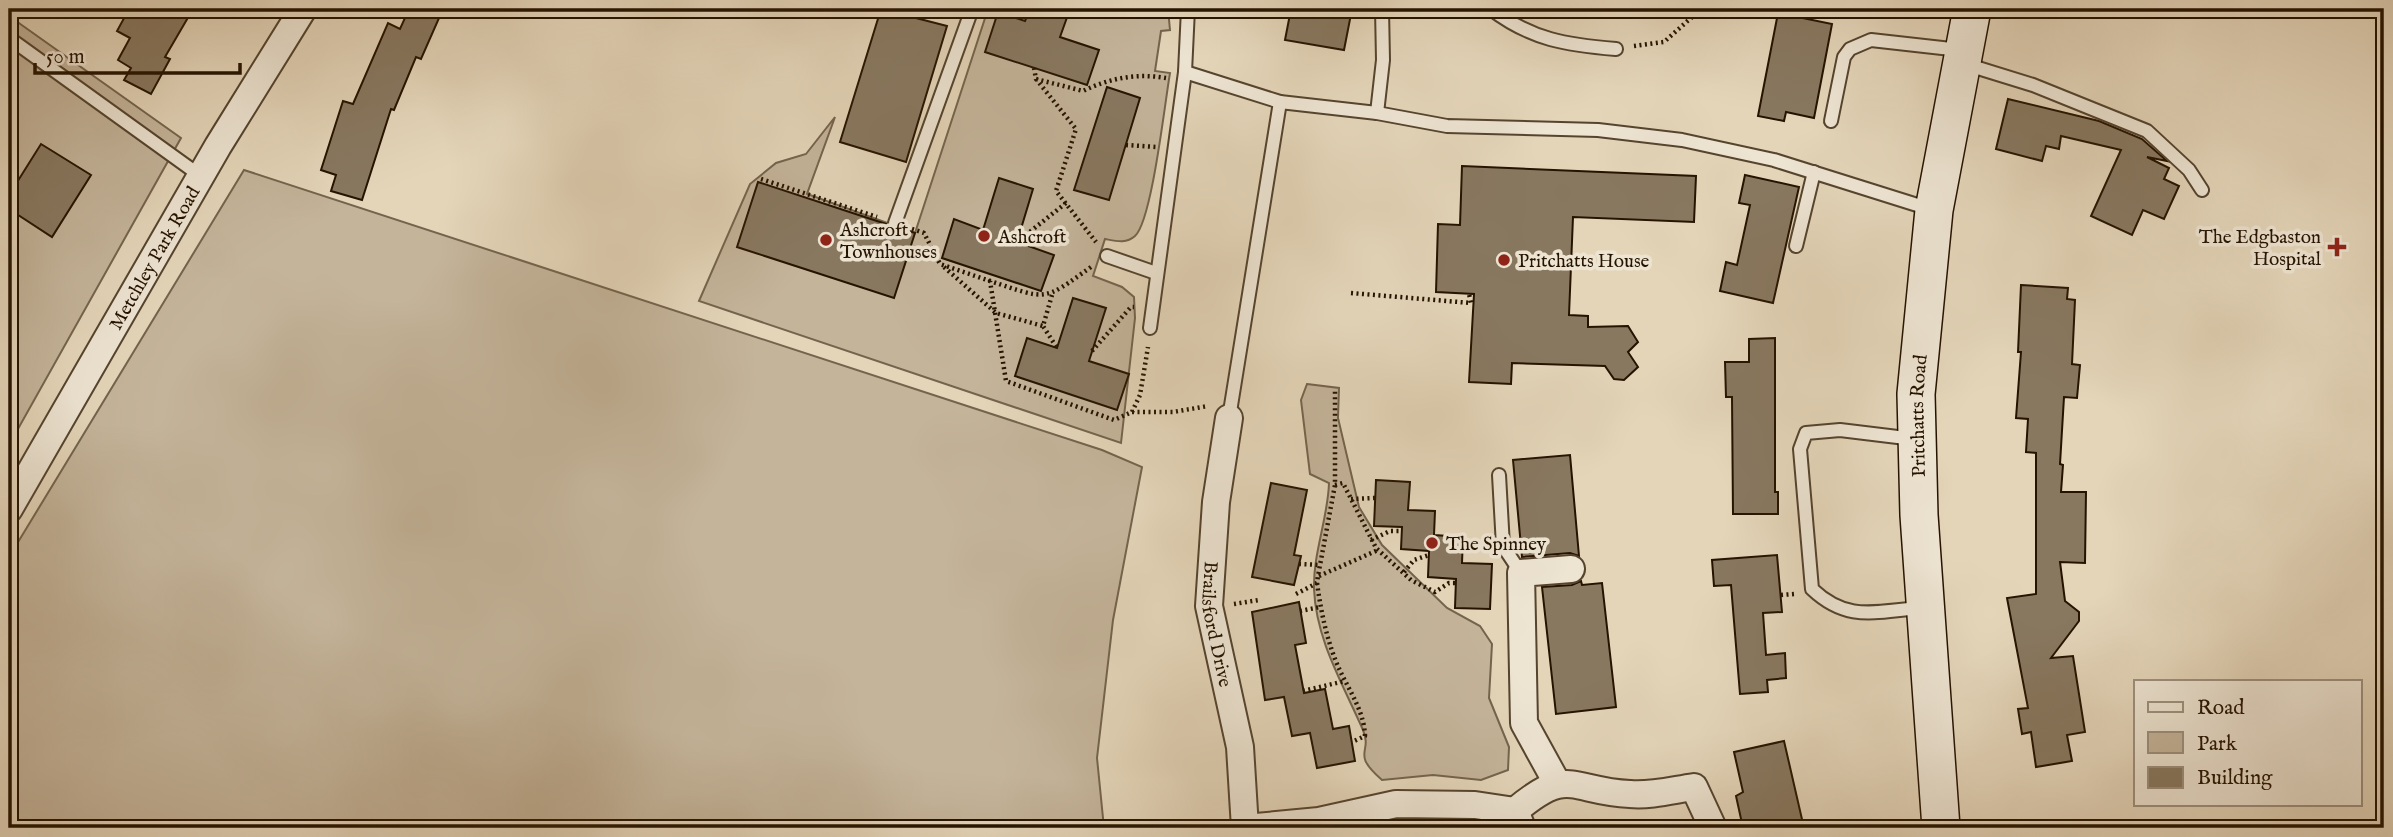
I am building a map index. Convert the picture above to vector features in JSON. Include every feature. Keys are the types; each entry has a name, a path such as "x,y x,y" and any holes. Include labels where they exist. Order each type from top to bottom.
{"street":[{"name":"Metchley Park Road","path":"9,509 218,146 303,9"},
{"name":"Pritchatts Road","path":"1941,828 1925,607 1916,394 1934,210 1972,9"},
{"name":"Brailsford Drive","path":"1231,409 1216,502 1209,606 1240,747 1245,828"},
{"path":"1557,783 1524,723 1521,573 1571,569"},
{"path":"1245,828 1302,826 1396,804 1475,805 1519,820 1537,793 1557,783 1629,794 1694,787 1713,828"}],"lane":[{"path":"895,223 972,9"},
{"path":"1150,328 1185,77 1188,9"},
{"path":"1377,113 1384,60 1382,9"},
{"path":"1491,9 1521,29 1565,45 1616,49"},
{"path":"9,38 202,177"},
{"path":"1831,121 1844,57 1858,44 1871,40 1963,57 2147,131 2189,170 2202,190"},
{"path":"1185,77 1280,102 1377,113 1447,126 1598,130 1682,141 1814,172 1934,210"},
{"path":"1231,409 1280,102"},
{"path":"1796,246 1814,172"},
{"path":"1107,256 1156,273"},
{"path":"1917,440 1840,430 1806,433 1800,449 1812,589 1827,604 1847,613 1925,607"},
{"path":"1499,475 1503,546 1521,573"}],"path":[{"path":"1616,49 1664,42 1701,9"},
{"path":"1034,68 1036,79 1076,129 1056,191 1107,256 1052,295 1034,295 990,281 1006,381 1114,419 1132,412 1231,409"},
{"path":"1036,79 1083,91 1104,81 1146,75 1185,77"},
{"path":"1126,145 1173,148"},
{"path":"1017,242 1066,203"},
{"path":"940,264 996,313 1043,326 1057,348"},
{"path":"1351,293 1471,303 1469,294"},
{"path":"1043,326 1052,295"},
{"path":"1093,351 1131,307 1152,310"},
{"path":"1132,412 1140,395 1150,328"},
{"path":"1335,391 1335,485 1317,579 1322,621 1345,681 1364,719 1365,736 1352,742"},
{"path":"1335,485 1343,482 1371,540 1378,550 1411,580 1435,592 1456,583"},
{"path":"1351,499 1375,498"},
{"path":"1371,540 1390,531 1402,531"},
{"path":"1296,594 1317,579 1378,550"},
{"path":"1404,572 1414,560 1429,555"},
{"path":"1299,564 1320,565"},
{"path":"1228,605 1259,600"},
{"path":"1300,611 1320,607"},
{"path":"1303,691 1345,681"}],"green space":[{"path":"988,9 1168,9 1170,30 1161,31 1155,71 1170,73 1147,208 1141,226 1132,239 1105,239 1093,276 1122,287 1134,297 1135,318 1121,443 699,301 750,184 776,163 806,154 835,117 807,194 915,233"},
{"path":"9,16 181,138 9,445"},
{"path":"244,170 1102,450 1142,467 1113,620 1097,758 1104,828 9,828 9,557"},
{"path":"1307,384 1339,388 1338,418 1359,507 1382,545 1447,608 1480,626 1492,644 1489,698 1509,747 1508,770 1481,780 1433,775 1382,780 1367,764 1363,730 1325,644 1316,608 1314,576 1329,483 1310,474 1301,400"}],"building":[{"path":"129,9 193,9 165,57 170,59 151,94 124,80 131,68 118,60 130,38 117,31"},
{"path":"409,9 443,9 421,59 416,57 394,110 391,109 362,200 331,191 336,175 321,170 343,101 353,104 388,23 400,29"},
{"name":"Ashcroft Townhouses","path":"881,9 947,26 906,162 840,142"},
{"path":"1030,9 1070,9 1060,37 1099,50 1087,85 985,52 998,12 1025,21"},
{"path":"1291,9 1352,9 1344,50 1285,40"},
{"path":"1778,13 1832,24 1814,118 1786,112 1784,121 1758,116"},
{"path":"1107,87 1140,98 1109,200 1074,190"},
{"path":"2008,99 2099,121 2142,139 2167,161 2147,157 2169,168 2164,179 2179,186 2164,219 2143,210 2132,235 2091,216 2121,150 2061,136 2059,149 2046,146 2042,161 1996,149"},
{"path":"41,144 91,175 52,237 9,209 9,195"},
{"name":"Pritchatts House","path":"1462,166 1696,176 1694,222 1573,217 1569,315 1588,316 1588,327 1628,326 1638,342 1628,352 1638,367 1624,380 1614,379 1605,366 1512,363 1511,384 1469,382 1474,294 1436,292 1438,224 1460,225"},
{"path":"1745,175 1799,187 1773,303 1720,291 1726,262 1737,265 1750,205 1739,203"},
{"name":"Ashcroft","path":"999,178 1033,189 1017,242 1054,255 1041,291 942,258 954,219 983,230"},
{"name":"Ashcroft Townhouses","path":"758,182 886,224 893,231 902,229 915,233 894,298 737,247"},
{"path":"2021,285 2068,288 2067,299 2075,300 2072,364 2080,365 2077,398 2064,397 2061,492 2086,492 2085,563 2060,562 2065,601 2079,612 2079,621 2051,658 2073,656 2085,732 2067,735 2072,761 2036,767 2031,732 2022,734 2018,709 2028,708 2007,598 2036,594 2036,453 2026,452 2028,419 2016,418 2021,352 2018,352"},
{"path":"1073,298 1106,308 1089,361 1129,374 1117,410 1015,376 1027,338 1057,348"},
{"path":"1775,338 1775,492 1778,492 1778,514 1733,514 1732,397 1726,397 1725,362 1749,362 1749,339"},
{"path":"1570,455 1579,556 1570,553 1522,557 1513,460"},
{"name":"The Spinney","path":"1376,480 1410,482 1408,510 1435,511 1434,535 1463,537 1462,563 1492,564 1490,609 1455,608 1456,579 1428,577 1429,551 1401,549 1402,527 1374,526"},
{"path":"1271,483 1307,490 1294,555 1301,556 1294,585 1252,577"},
{"path":"1777,555 1782,612 1763,613 1766,655 1785,653 1786,678 1767,680 1768,692 1740,694 1731,585 1714,586 1712,560"},
{"path":"1581,581 1582,585 1602,583 1616,707 1556,714 1542,587 1572,585"},
{"path":"1299,602 1306,643 1295,645 1304,693 1325,689 1333,729 1349,726 1355,761 1317,768 1310,733 1292,736 1284,697 1265,700 1252,612"},
{"path":"1784,741 1804,828 1743,828 1736,796 1743,792 1734,752"}],"place":[{"name":"Ashcroft","path":"984,236"},
{"name":"Ashcroft Townhouses","path":"826,240"},
{"name":"The Edgbaston Hospital","path":"2337,247"},
{"name":"Pritchatts House","path":"1504,260"},
{"name":"The Spinney","path":"1432,543"}]}
